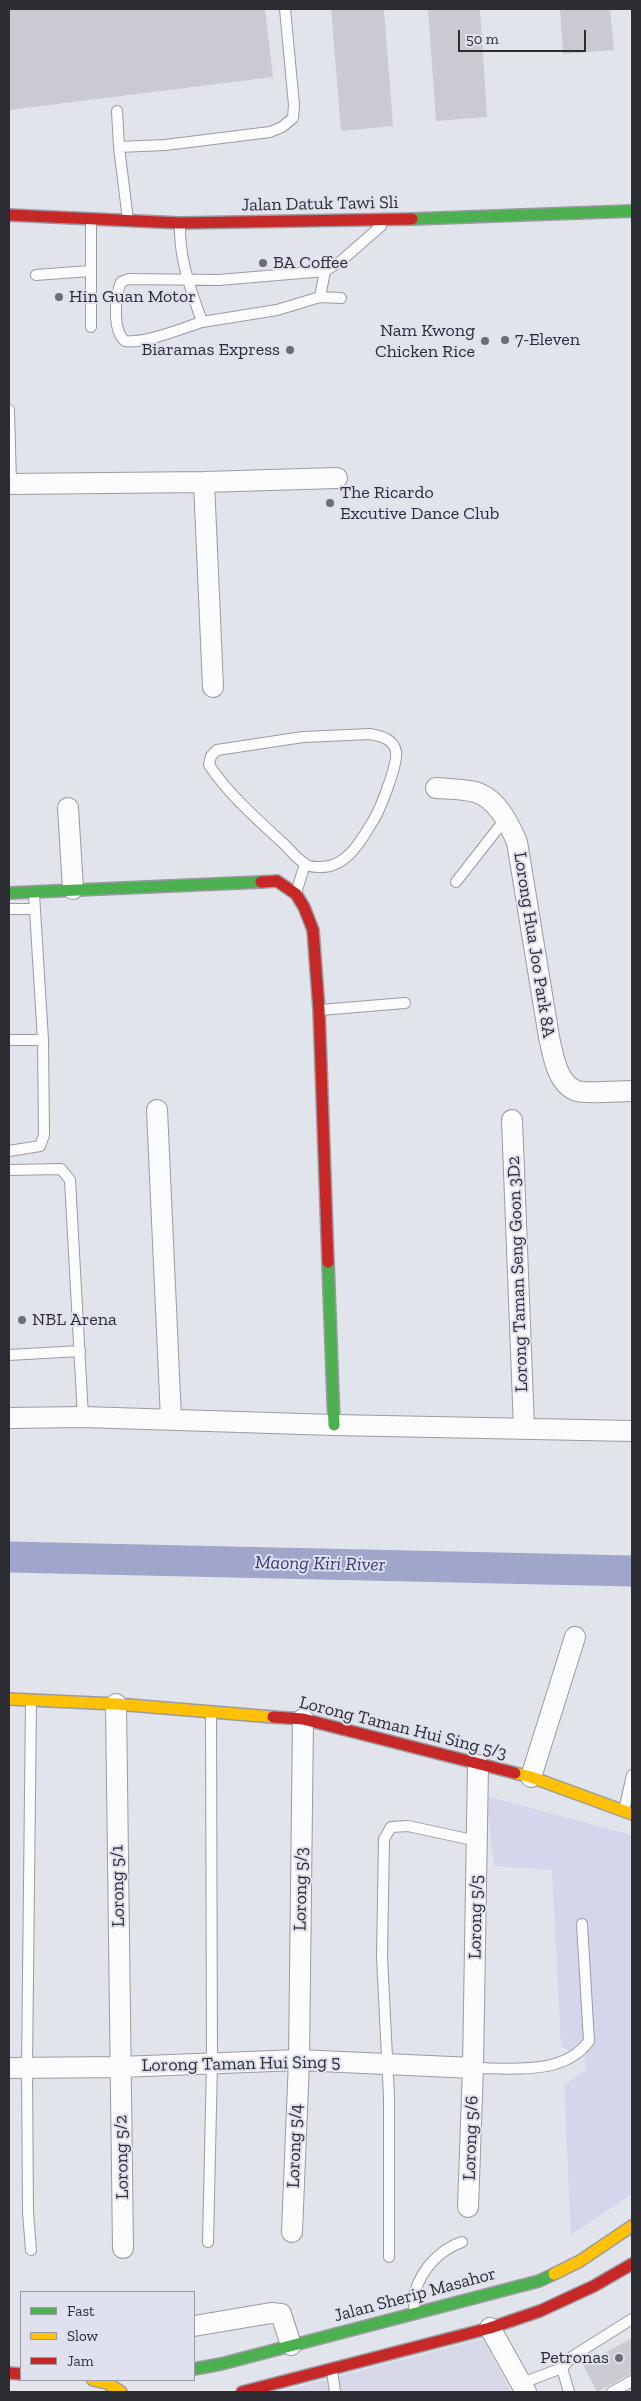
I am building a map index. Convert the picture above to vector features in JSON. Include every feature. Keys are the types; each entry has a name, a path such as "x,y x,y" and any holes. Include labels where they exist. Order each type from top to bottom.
{"main road":[{"name":"Jalan Datuk Tawi Sli","path":"9,215 180,224 388,220 632,211"},
{"path":"9,893 277,881 296,894 304,907 313,930 319,1010 334,1425"},
{"name":"Lorong Taman Hui Sing 5/3","path":"9,1699 116,1704 303,1719 478,1765 531,1776 628,1813"},
{"name":"Jalan Sherip Masahor","path":"195,2369 221,2364 414,2315 539,2281 580,2261 632,2226"},
{"path":"242,2392 490,2328 540,2311 594,2286 632,2264"},
{"path":"98,2381 107,2383 121,2392"}],"street":[{"path":"10,484 204,482 337,478"},
{"path":"204,482 213,687"},
{"name":"Lorong Hua Joo Park 8A","path":"436,788 477,792 494,805 506,818 517,842 549,1038 556,1064 563,1080 577,1091 632,1091"},
{"path":"68,808 73,889"},
{"path":"157,1110 171,1419"},
{"name":"Lorong Taman Seng Goon 3D2","path":"512,1120 524,1428"},
{"path":"9,1418 83,1417 334,1425 632,1431"},
{"path":"531,1776 574,1637"},
{"name":"Lorong 5/1","path":"116,1704 120,2067"},
{"name":"Lorong 5/3","path":"298,2060 303,1719"},
{"name":"Lorong 5/5","path":"474,2068 478,1765"},
{"name":"Lorong Taman Hui Sing 5","path":"18,2068 120,2067 298,2060 474,2068"},
{"name":"Lorong 5/4","path":"292,2232 298,2060"},
{"name":"Lorong 5/2","path":"120,2067 123,2248"},
{"name":"Lorong 5/6","path":"468,2207 474,2068"},
{"path":"195,2326 271,2313 281,2314 291,2345"},
{"path":"490,2328 524,2388"}],"lane":[{"path":"120,147 165,145 270,132 282,128 293,118 294,105 285,9"},
{"path":"117,110 129,221"},
{"path":"90,218 91,326"},
{"path":"341,298 320,297 277,310 202,322 133,342 125,341 117,330 116,294 121,282 128,279 218,280 325,272 341,261 388,220"},
{"path":"180,224 179,247 187,279 202,322"},
{"path":"36,275 89,271"},
{"path":"320,297 325,272"},
{"path":"9,410 10,484"},
{"path":"370,734 383,736 391,742 396,752 394,765 376,816 357,848 338,862 326,867 305,864 258,821 226,787 209,765 211,756 217,750 302,738 370,734"},
{"path":"456,882 506,818"},
{"path":"296,894 305,864"},
{"path":"9,1150 40,1146 44,1135 43,1040 34,893"},
{"path":"9,909 34,909"},
{"path":"319,1010 405,1003"},
{"path":"9,1040 43,1040"},
{"path":"9,1170 61,1169 70,1180 83,1417"},
{"path":"9,1355 80,1351"},
{"path":"31,1699 18,2068 31,2250"},
{"path":"208,2242 212,2063 211,1712"},
{"path":"628,1813 632,1775"},
{"path":"389,2257 389,2097 382,1957 384,1839 391,1827 408,1826 477,1841"},
{"path":"474,2068 531,2067 560,2064 582,2051 589,2041 582,1924"},
{"path":"414,2315 415,2292 433,2260 442,2251 462,2242"},
{"path":"524,2388 562,2368 573,2356 632,2319"},
{"path":"562,2368 569,2392"},
{"path":"332,2369 335,2392"},
{"path":"612,2392 632,2381"}],"shaded area":[{"path":"486,1796 632,1835 632,2194 571,2235 564,2085 586,2070 584,2057 561,2047 552,1870 494,1866"},
{"path":"483,2339 511,2392 279,2392"}],"building":[{"path":"9,9 265,9 273,77 9,110"},
{"path":"331,9 384,9 393,126 341,131"},
{"path":"428,9 480,9 487,117 436,121"},
{"path":"560,9 610,9 614,50 563,54"},
{"path":"632,2338 632,2373 597,2392 583,2365"}],"waterway":[{"name":"Maong Kiri River","path":"9,1557 632,1571"}],"traffic: fast":[{"path":"412,219 632,211"},
{"path":"9,893 261,882"},
{"path":"328,1262 334,1425"},
{"path":"195,2369 221,2364 539,2281 554,2274"}],"traffic: slow":[{"path":"9,1699 116,1704 273,1717"},
{"path":"515,1773 531,1777 632,1814"},
{"path":"554,2274 580,2261 632,2226"},
{"path":"98,2381 107,2383 121,2392"}],"traffic: jam":[{"path":"9,215 180,223 412,219"},
{"path":"261,882 277,881 296,894 304,907 313,930 319,1010 328,1262"},
{"path":"273,1717 303,1719 515,1773"},
{"path":"242,2392 490,2328 540,2311 594,2286 632,2264"},
{"path":"9,2373 20,2374"}],"place":[{"name":"BA Coffee","path":"263,263"},
{"name":"Hin Guan Motor","path":"59,297"},
{"name":"7-Eleven","path":"505,340"},
{"name":"Nam Kwong Chicken Rice","path":"485,341"},
{"name":"Biaramas Express","path":"290,350"},
{"name":"The Ricardo Excutive Dance Club","path":"330,503"},
{"name":"NBL Arena","path":"22,1320"},
{"name":"Petronas","path":"619,2358"}]}
